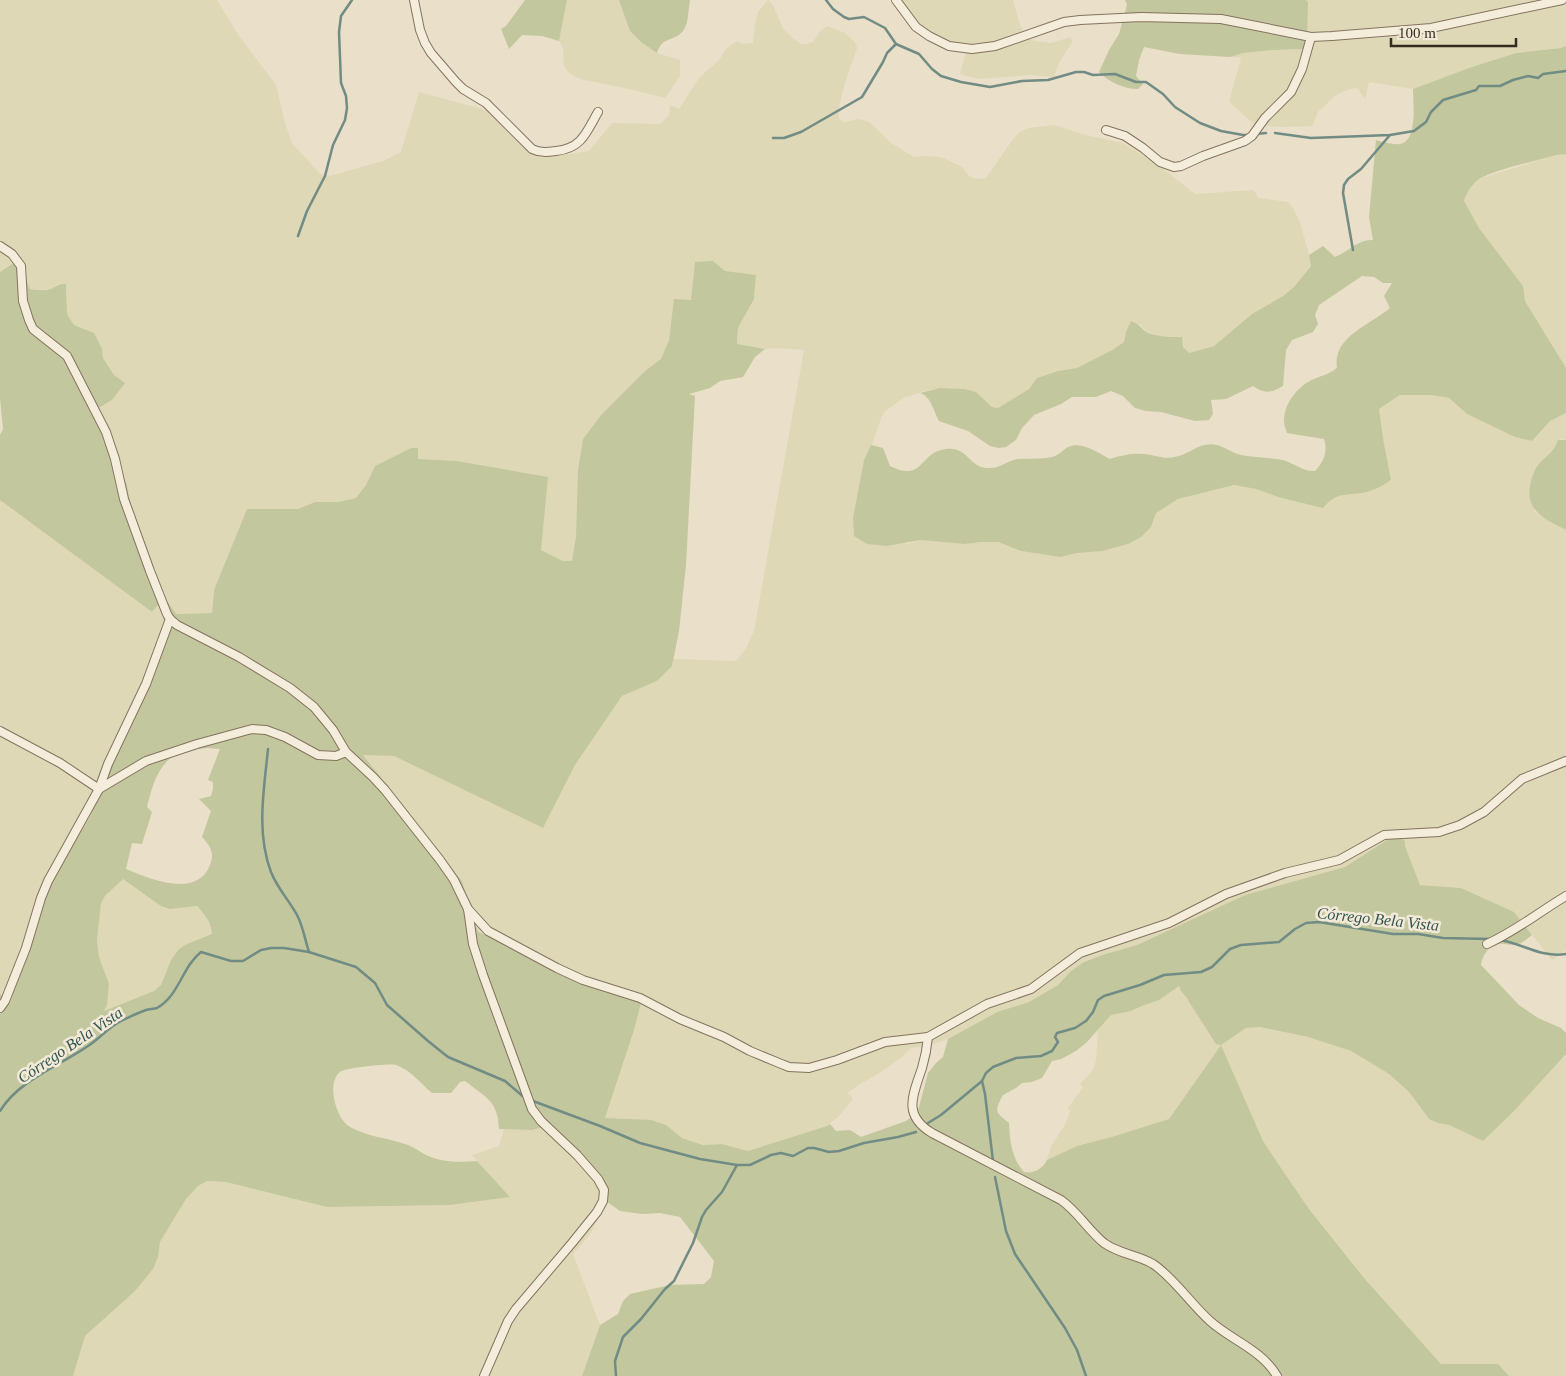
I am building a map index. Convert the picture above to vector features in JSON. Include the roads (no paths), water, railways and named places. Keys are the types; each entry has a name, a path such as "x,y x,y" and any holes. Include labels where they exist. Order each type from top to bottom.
{"street":[{"path":"414,0 420,30 425,43 432,53 463,89 486,103 532,149 540,152 550,152 577,145 582,140 598,112"},
{"path":"896,0 910,20 924,33 949,46 972,49 995,46 1064,22 1080,20 1129,18 1221,19 1311,37 1431,28 1562,0"},
{"path":"1106,130 1134,141 1160,162 1174,167 1245,141 1252,136 1265,118 1291,92 1302,69 1311,37"},
{"path":"0,246 12,254 21,266 23,301 33,329 67,356 106,432 115,459 124,499 170,619 177,625 223,648 290,688 314,707 333,730 346,752 385,790 440,860 454,880 468,909 474,944 483,975 532,1109 541,1121 591,1170 601,1184 604,1201 597,1212 516,1309 508,1321 484,1376"},
{"path":"0,1008 5,1001 26,948 48,881 100,789 108,764 146,684 170,619"},
{"path":"100,789 146,762 197,744 252,730 266,730 285,737 318,755 329,757 346,752"},
{"path":"0,731 60,763 100,789"},
{"path":"468,909 488,931 557,968 583,980 634,996 680,1019 789,1067 809,1068 885,1042 928,1038 987,1004 1031,989 1080,954 1169,923 1226,894 1285,873 1339,860 1384,835 1439,832 1460,825 1484,812 1522,779 1566,761"},
{"path":"1487,944 1514,931 1566,896"},
{"path":"928,1038 925,1056 914,1091 912,1107 917,1121 932,1133 1061,1200 1072,1208 1098,1238 1106,1244 1155,1266 1210,1321 1260,1357 1277,1376"}],"waterway":[{"path":"298,236 307,211 325,176 333,145 345,120 347,108 346,96 341,83 339,32 341,16 352,0"},
{"path":"826,0 833,9 844,17 849,19 864,17 885,28 896,44 919,54 941,76 990,87 1022,81 1048,80 1076,72 1093,75 1115,74 1136,82 1146,82 1163,94 1175,107 1200,123 1221,131 1250,135"},
{"path":"773,138 784,138 801,132 862,97 887,53 896,44"},
{"path":"1275,133 1311,138 1390,135 1414,131 1426,122 1431,112 1443,100 1476,90 1479,86 1500,86 1528,76 1538,78 1543,74 1566,71"},
{"path":"1256,134 1266,133"},
{"path":"1353,250 1343,193 1344,185 1348,179 1361,169 1390,135"},
{"path":"268,749 262,811 266,857 274,878 299,919 309,952"},
{"name":"Córrego Bela Vista","path":"928,1123 941,1115 982,1081 986,1073 993,1067 1016,1058 1041,1056 1052,1051 1058,1042 1055,1037 1057,1033 1075,1028 1086,1021 1093,1012 1098,1000 1104,996 1140,985 1164,975 1201,972 1212,967 1230,949 1241,945 1279,942 1306,923 1319,922 1393,934 1490,939"},
{"name":"Córrego Bela Vista","path":"1500,940 1549,954 1566,954"},
{"name":"Córrego Bela Vista","path":"0,1111 8,1100 40,1074 88,1046 117,1024 146,1010 157,1008 164,1003 176,989 189,965 201,952 231,961 243,961 261,950 271,948 309,952 356,967 375,983 387,1005 448,1057 505,1081 525,1098"},
{"path":"982,1081 993,1161"},
{"name":"Córrego Bela Vista","path":"533,1101 640,1143 700,1159 737,1165 750,1165 771,1155 781,1153 793,1156 808,1148 829,1152 839,1151 864,1143 916,1132"},
{"path":"616,1376 615,1361 623,1337 674,1281 693,1243 702,1217 722,1192 737,1165"},
{"path":"995,1177 1006,1231 1015,1254 1065,1328 1077,1350 1086,1376"}]}
